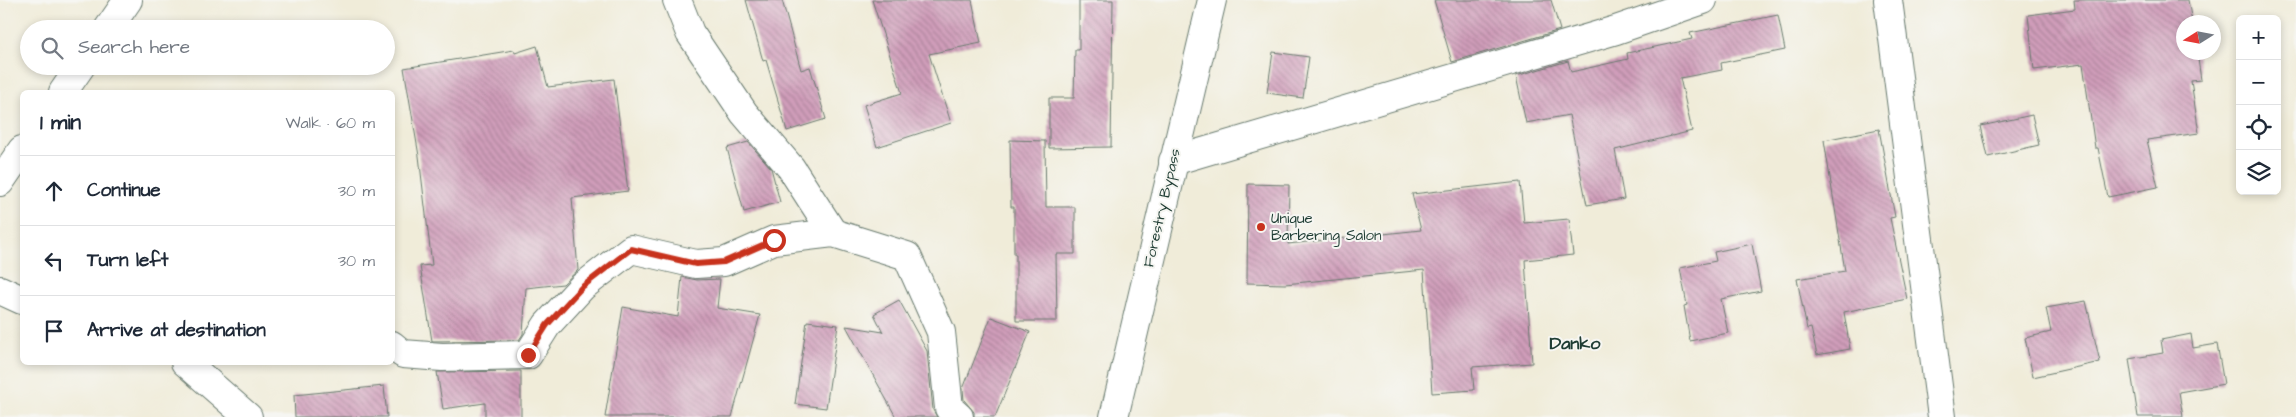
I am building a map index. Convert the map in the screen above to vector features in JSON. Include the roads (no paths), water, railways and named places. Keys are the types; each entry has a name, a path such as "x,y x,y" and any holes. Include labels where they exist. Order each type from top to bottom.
{"street":[{"path":"114,20 128,0"},
{"path":"676,0 690,33 738,105 791,168 833,233"},
{"name":"Forestry Bypass","path":"1114,417 1212,0"},
{"path":"1173,161 1616,30 1702,0"},
{"path":"1888,0 1942,417"},
{"path":"64,90 75,75"},
{"path":"0,182 20,153"},
{"path":"395,347 403,354 451,357 528,355 547,325 582,287 631,249 696,264 724,262 774,240 833,233 907,256 941,332 949,408 960,417"},
{"path":"0,290 20,299"},
{"path":"188,365 248,417"}],"place":[{"name":"Unique Barbering Salon","path":"1261,227"}],"district":[{"name":"Danko","path":"1575,343"}]}
